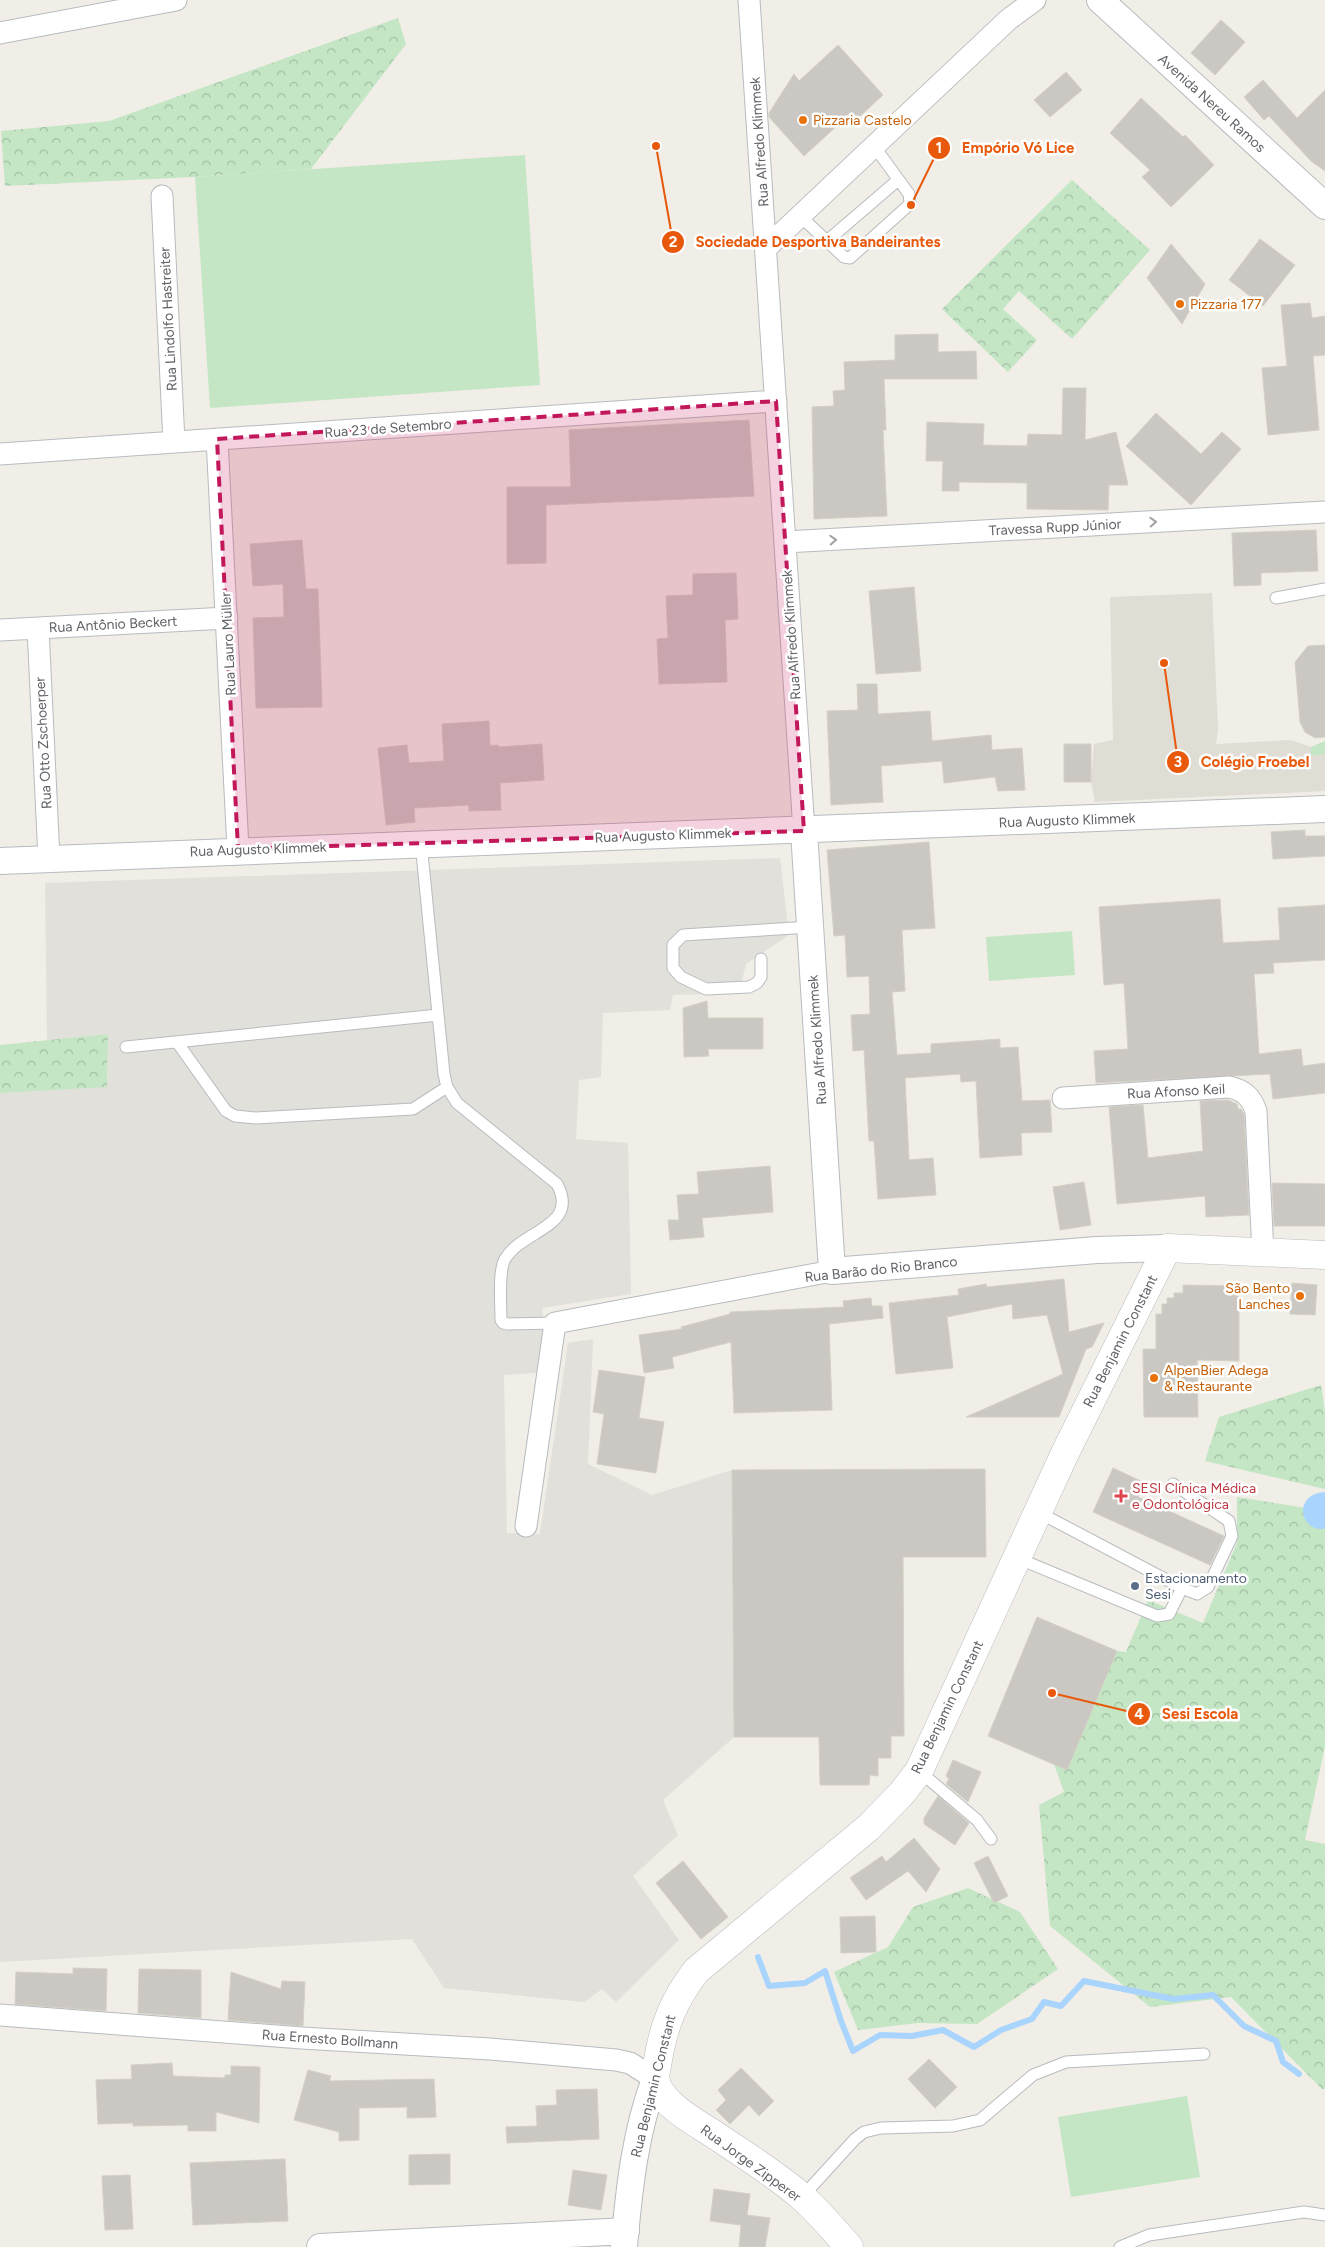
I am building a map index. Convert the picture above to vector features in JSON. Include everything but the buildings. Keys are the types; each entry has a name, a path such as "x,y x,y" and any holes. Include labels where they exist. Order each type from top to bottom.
{"main road":[{"name":"Rua Barão do Rio Branco","path":"1167,1248 1325,1255"},
{"name":"Rua Benjamin Constant","path":"655,2079 668,2018 680,1992 696,1971 869,1827 902,1793 919,1771 1065,1453 1167,1248"},
{"name":"Rua Jorge Zipperer","path":"655,2079 673,2106 687,2118 718,2137 802,2197 849,2247"}],"street":[{"path":"0,33 176,0"},
{"name":"Rua Alfredo Klimmek","path":"749,0 832,1271"},
{"path":"766,248 1010,19 1034,0"},
{"name":"Avenida Nereu Ramos","path":"1100,0 1325,206"},
{"name":"Rua Lindolfo Hastreiter","path":"162,196 174,442"},
{"name":"Rua 23 de Setembro","path":"0,454 776,401"},
{"name":"Rua Lauro Müller","path":"217,439 238,850"},
{"name":"Travessa Rupp Júnior","path":"785,542 1325,512"},
{"name":"Rua Antônio Beckert","path":"0,630 227,618"},
{"name":"Rua Otto Zschoerper","path":"38,628 49,858"},
{"name":"Rua Augusto Klimmek","path":"0,861 238,850 804,831 1325,810"},
{"name":"Rua Afonso Keil","path":"1063,1098 1229,1087 1239,1089 1247,1094 1256,1111 1263,1252"},
{"name":"Rua Barão do Rio Branco","path":"555,1323 832,1271 1096,1250 1167,1248"},
{"path":"526,1526 555,1323"},
{"name":"Rua Ernesto Bollmann","path":"0,2015 302,2038 490,2049 616,2060 630,2063 655,2079"},
{"name":"Rua Benjamin Constant","path":"625,2239 638,2132 655,2079"},
{"path":"320,2247 625,2239"}],"lane":[{"path":"799,215 844,257 854,256 910,204 909,194 874,146"},
{"path":"827,241 898,180"},
{"path":"1276,598 1325,589"},
{"path":"421,844 447,1087 457,1103 557,1184 563,1195 564,1207 556,1220 513,1248 504,1261 501,1320 503,1323 555,1323"},
{"path":"761,959 761,977 757,983 750,987 706,989 681,976 674,968 673,945 683,934 810,927"},
{"path":"126,1047 438,1015"},
{"path":"177,1042 226,1111 235,1116 256,1118 413,1109 447,1087"},
{"path":"1038,1512 1182,1588 1197,1594 1208,1587 1232,1536 1232,1528 1229,1521 1172,1484"},
{"path":"1017,1558 1157,1616 1169,1614 1182,1588"},
{"path":"919,1771 977,1820 991,1839"},
{"path":"802,2197 855,2139 864,2132 881,2128 953,2126 980,2120 1033,2075 1066,2062 1204,2054"},
{"path":"1120,2247 1148,2235 1304,2212 1325,2215"}],"highlighted area":[{"path":"776,401 804,831 238,849 217,439"}],"shaded area":[{"path":"1212,593 1218,729 1216,744 1291,740 1311,747 1312,755 1325,754 1325,791 1095,802 1091,782 1094,744 1113,740 1110,597"},
{"path":"780,858 789,935 746,964 739,993 673,995 670,1010 603,1013 601,1077 579,1080 576,1139 628,1143 631,1294 542,1308 548,1372 504,1375 507,1533 540,1534 568,1343 593,1339 588,1464 652,1495 732,1470 734,1737 663,1800 678,1835 633,1876 679,1940 616,2002 602,1989 584,2002 444,1988 412,1939 0,1962 0,1093 107,1086 108,1034 47,1041 45,883"}],"green space":[{"path":"398,18 406,44 311,169 195,177 5,186 1,131 109,121"},
{"path":"525,155 540,385 210,408 195,177"},
{"path":"1072,180 1150,250 1072,339 1019,291 1003,309 1037,340 1008,372 942,309"},
{"path":"1325,741 1325,754 1311,756 1311,747"},
{"path":"1072,931 1075,975 989,981 986,937"},
{"path":"108,1034 107,1087 0,1093 0,1045"},
{"path":"1321,1385 1325,1412 1325,1489 1205,1461 1219,1417"},
{"path":"1237,1497 1325,1511 1325,1746 1305,1840 1325,1844 1325,2089 1322,2089 1231,1997 1150,2007 1050,1926 1039,1805 1064,1792 1054,1764 1067,1769 1117,1651 1126,1652 1148,1600 1203,1623 1237,1543"},
{"path":"968,1888 1020,1912 1058,1969 977,2024 918,2023 858,2030 834,1972 888,1947 913,1907"},
{"path":"1187,2096 1200,2177 1071,2197 1058,2117"}],"waterway":[{"path":"1321,1511 1325,1510"},
{"path":"758,1957 769,1986 805,1983 825,1971 853,2051 880,2035 912,2036 943,2030 974,2047 1001,2030 1032,2019 1044,2002 1061,2006 1084,1981 1173,1999 1213,1995 1244,2026 1276,2041 1283,2062 1299,2074"}],"place":[{"name":"Pizzaria Castelo","path":"803,120"},
{"name":"Sociedade Desportiva Bandeirantes","path":"656,146"},
{"name":"Empório Vó Lice","path":"911,205"},
{"name":"Pizzaria 177","path":"1180,304"},
{"name":"Colégio Froebel","path":"1164,663"},
{"name":"São Bento Lanches","path":"1300,1296"},
{"name":"AlpenBier Adega & Restaurante","path":"1154,1378"},
{"name":"SESI Clínica Médica e Odontológica","path":"1121,1496"},
{"name":"Estacionamento Sesi","path":"1135,1586"},
{"name":"Sesi Escola","path":"1052,1693"}]}
